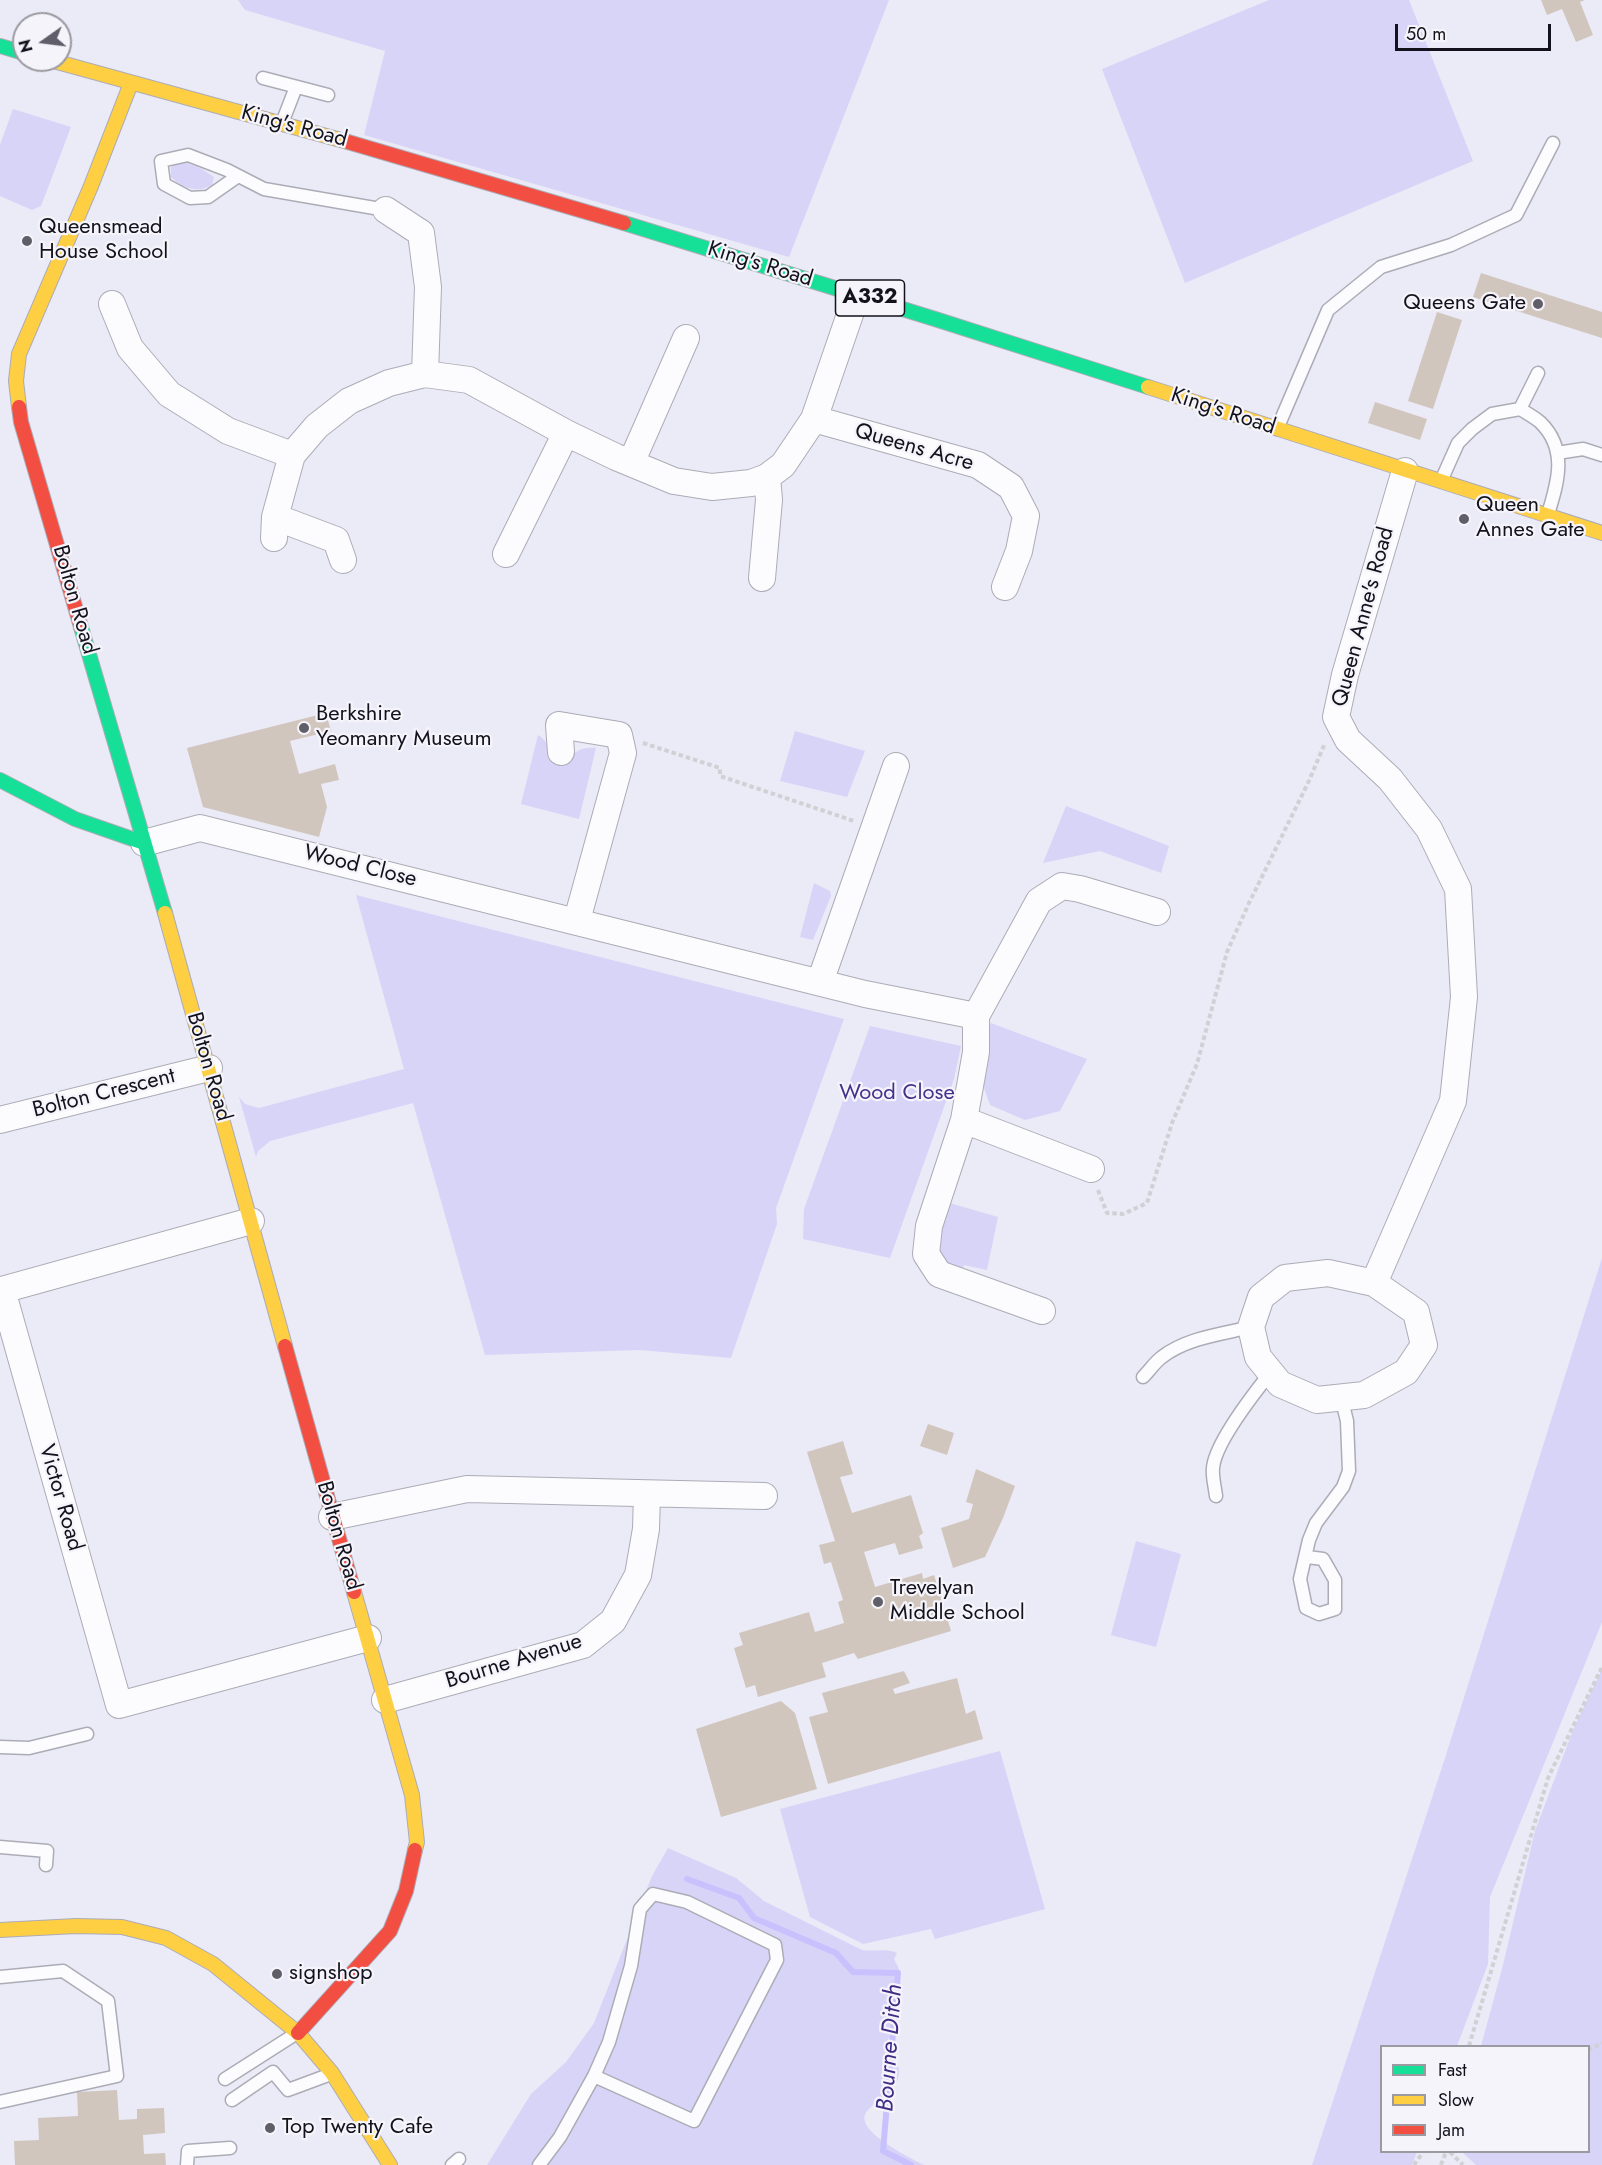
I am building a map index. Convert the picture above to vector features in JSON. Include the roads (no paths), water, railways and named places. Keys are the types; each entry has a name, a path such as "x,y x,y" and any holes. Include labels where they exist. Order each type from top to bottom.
{"street":[{"name":"King's Road","path":"72,66 591,213 857,294 1602,533"},
{"name":"Bolton Road","path":"131,83 91,186 19,354 16,381 21,422 209,1068 332,1517 412,1795 417,1842 406,1891 390,1931 298,2033"},
{"path":"386,210 421,233 428,287 425,374"},
{"path":"343,560 336,540 275,528 292,455 317,426 349,401 389,383 425,374 469,380 566,433 674,481 712,487 751,483 767,477 783,465 814,419 857,294"},
{"path":"112,304 130,348 169,394 228,431 292,455"},
{"path":"631,463 686,338"},
{"name":"Queens Acre","path":"814,419 978,465 1011,487 1026,516 1019,551 1005,587"},
{"path":"506,554 566,433"},
{"name":"Queen Anne's Road","path":"1374,1282 1453,1101 1464,997 1458,889 1429,829 1390,779 1348,740 1336,717 1345,675 1405,471"},
{"path":"762,579 768,500 767,477"},
{"path":"561,752 559,725 619,735 623,753 577,920"},
{"path":"820,982 896,766"},
{"path":"0,780 75,819 144,843"},
{"name":"Wood Close","path":"144,843 200,828 577,920 865,994 976,1016"},
{"path":"1042,1311 939,1274 926,1254 929,1226 964,1120 976,1052 976,1016 1039,901 1062,886 1080,889 1157,912"},
{"name":"Bolton Crescent","path":"0,1120 209,1068"},
{"path":"964,1120 1090,1169"},
{"name":"Victor Road","path":"251,1221 2,1290 119,1705 368,1638"},
{"path":"1328,1273 1374,1282 1416,1312 1424,1345 1406,1372 1364,1395 1317,1400 1280,1384 1258,1358 1251,1327 1261,1297 1285,1278 1328,1273"},
{"path":"332,1517 467,1489 764,1496"},
{"name":"Bourne Avenue","path":"386,1700 583,1645 613,1621 638,1575 646,1529 647,1494"},
{"path":"0,1930 76,1926 122,1927 166,1938 213,1964 298,2033 332,2073 390,2165"}],"lane":[{"path":"263,78 328,95"},
{"path":"282,124 296,87"},
{"path":"1277,430 1328,310 1381,267 1451,245 1516,215 1552,143"},
{"path":"238,176 208,197 190,198 164,184 161,161 188,154 238,176 264,189 386,210"},
{"path":"1520,409 1538,373"},
{"path":"1440,481 1458,443 1473,429 1492,414 1520,409 1540,422 1554,442 1557,453 1560,465 1548,515"},
{"path":"1557,453 1583,449 1602,455"},
{"path":"1143,1377 1161,1358 1175,1348 1251,1327"},
{"path":"1216,1496 1213,1467 1222,1443 1245,1405 1271,1372"},
{"path":"1306,1557 1323,1559 1329,1569 1335,1580 1335,1609 1319,1614 1306,1608 1300,1579 1309,1540 1316,1523 1343,1487 1349,1471 1347,1421 1341,1397"},
{"path":"0,1746 29,1748 87,1734"},
{"path":"0,1847 47,1851 46,1865"},
{"path":"539,2165 560,2137 594,2076 609,2042 631,1966 640,1909 654,1894 687,1902 775,1945 777,1960 694,2121 594,2076"},
{"path":"0,1977 63,1971 108,2001 117,2076 0,2102"},
{"path":"225,2079 298,2033"},
{"path":"232,2100 273,2072 288,2090 332,2073"},
{"path":"187,2165 188,2151 230,2148"}],"waterway":[{"name":"Bourne Ditch","path":"687,1879 739,1898 754,1918 836,1953 853,1972 898,1973 883,2151 911,2165"}],"place":[{"name":"Queensmead House School","path":"27,241"},
{"name":"Queens Gate","path":"1538,304"},
{"name":"Queen Annes Gate","path":"1464,519"},
{"name":"Berkshire Yeomanry Museum","path":"304,728"},
{"name":"Trevelyan Middle School","path":"878,1602"},
{"name":"signshop","path":"277,1974"},
{"name":"Top Twenty Cafe","path":"270,2128"}]}
